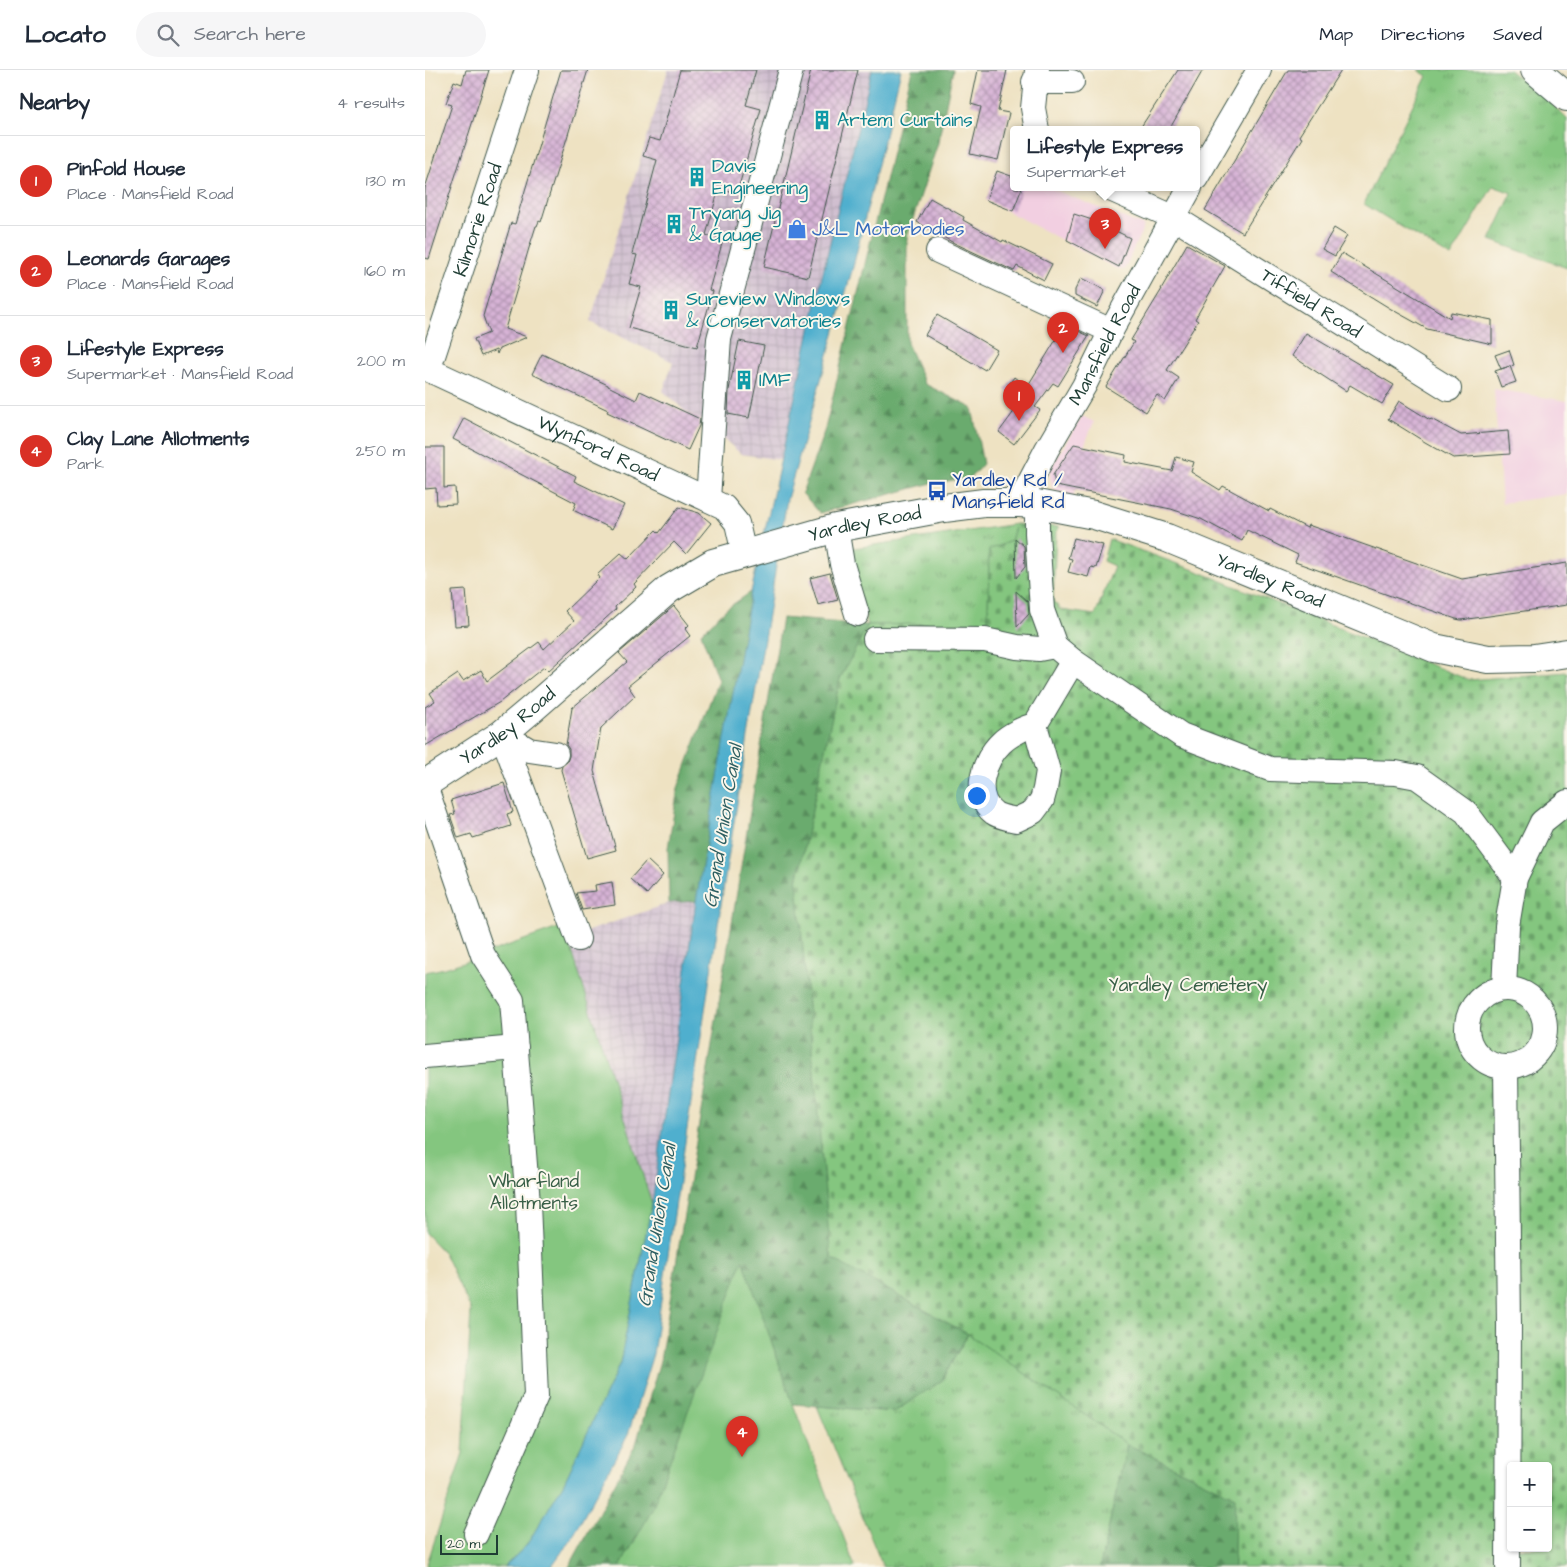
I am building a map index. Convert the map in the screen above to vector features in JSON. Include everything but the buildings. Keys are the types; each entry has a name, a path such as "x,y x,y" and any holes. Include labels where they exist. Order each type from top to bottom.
{"main road":[{"path":"1545,73 1567,97"},
{"name":"Yardley Road","path":"425,784 501,734 669,589 713,563 826,531 944,508 984,503 1028,504 1094,515 1167,538 1434,648 1488,659 1534,658 1567,652"}],"street":[{"name":"Kilmorie Road","path":"427,368 527,70"},
{"path":"708,499 719,339 791,70"},
{"path":"1200,171 1259,70"},
{"path":"1036,126 1033,108 1036,76 1072,82"},
{"name":"Tiffield Road","path":"1116,191 1173,217 1449,389"},
{"name":"Mansfield Road","path":"1028,504 1047,449 1084,386 1111,330 1189,191"},
{"path":"938,251 1111,330"},
{"name":"Wynford Road","path":"427,368 724,507 737,523 747,553"},
{"path":"1028,504 1037,533 1042,610 1064,654 1035,725"},
{"path":"826,531 842,564 857,614"},
{"path":"875,638 985,640 1064,654 1181,735 1271,769 1395,773 1417,776 1466,812 1515,878"},
{"path":"501,734 529,750 556,754"},
{"path":"501,734 578,939"},
{"path":"425,784 483,955 512,1000 528,1203 536,1396 476,1534"},
{"path":"1504,989 1507,926 1515,878 1542,822 1567,802"},
{"path":"1504,989 1517,990 1537,1004 1543,1015 1545,1028 1544,1038 1539,1049 1532,1057 1524,1063 1506,1067 1488,1063 1478,1055 1471,1044 1467,1032 1468,1019 1473,1008 1481,998 1492,992 1504,989"},
{"path":"425,1056 516,1048"},
{"path":"1506,1067 1509,1315 1507,1567"}],"shaded area":[{"path":"668,70 872,70 823,272 781,460 741,454 702,420 685,411 663,391 673,362 590,322"},
{"path":"997,171 1010,173 1010,191 1057,191 1144,226 1124,270 1115,268 986,200"},
{"path":"1494,389 1567,401 1567,494 1502,503"},
{"path":"1082,416 1094,422 1084,446 1073,499 1059,494 1052,487 1049,471"},
{"path":"696,901 652,1204 568,938 669,903"}],"green space":[{"path":"912,70 953,70 938,143 907,237 907,343 925,384 972,408 983,464 970,478 932,483 820,513 802,493 825,429"},
{"path":"1418,70 1509,70 1545,97 1567,119 1567,268 1490,240 1512,193 1493,186 1451,257 1364,204 1427,76"},
{"path":"1016,524 1011,541 989,550 988,623 868,625 847,549"},
{"name":"Yardley Cemetery","path":"1016,524 1059,527 1056,533 1053,601 1061,610 1095,615 1114,566 1103,561 1109,539 1197,571 1469,680 1567,672 1567,1567 1234,1567 1235,1497 1127,1444 968,1334 831,1258 797,882 840,679 868,625 988,623 989,550 1011,541"},
{"path":"751,592 696,901 669,903 668,848 678,788 718,680 701,633 726,609"},
{"path":"782,618 868,625 840,679 797,882 831,1258 968,1334 941,1381 894,1412 793,1404 743,1260 652,1510 620,1567 569,1567 636,1444 660,1361"},
{"name":"Wharfland Allotments","path":"564,926 652,1204 620,1363 564,1483 526,1546 504,1567 426,1567 463,1453 471,1310 444,1253 425,1233 425,972 453,965"},
{"path":"743,1260 793,1404 855,1567 620,1567 652,1510"},
{"path":"968,1334 1127,1444 1100,1567 883,1567 817,1406 894,1412 941,1381"},
{"path":"1127,1444 1235,1497 1234,1567 1100,1567"}],"water":[{"name":"Grand Union Canal","path":"872,70 901,70 853,267 787,499 727,865 653,1354 628,1435 572,1538 551,1567 504,1567 526,1546 564,1483 620,1363 652,1204 696,901 751,592 823,272"}],"place":[{"name":"Artem Curtains","path":"822,120"},
{"name":"Davis Engineering","path":"697,177"},
{"name":"Tryang Jig & Gauge","path":"674,224"},
{"name":"J&L Motorbodies","path":"797,229"},
{"name":"Lifestyle Express","path":"1105,249"},
{"name":"Sureview Windows & Conservatories","path":"671,310"},
{"name":"Leonards Garages","path":"1063,353"},
{"name":"IMF","path":"744,380"},
{"name":"Pinfold House","path":"1019,421"},
{"name":"Yardley Rd / Mansfield Rd","path":"937,491"},
{"name":"Clay Lane Allotments","path":"742,1457"}]}
